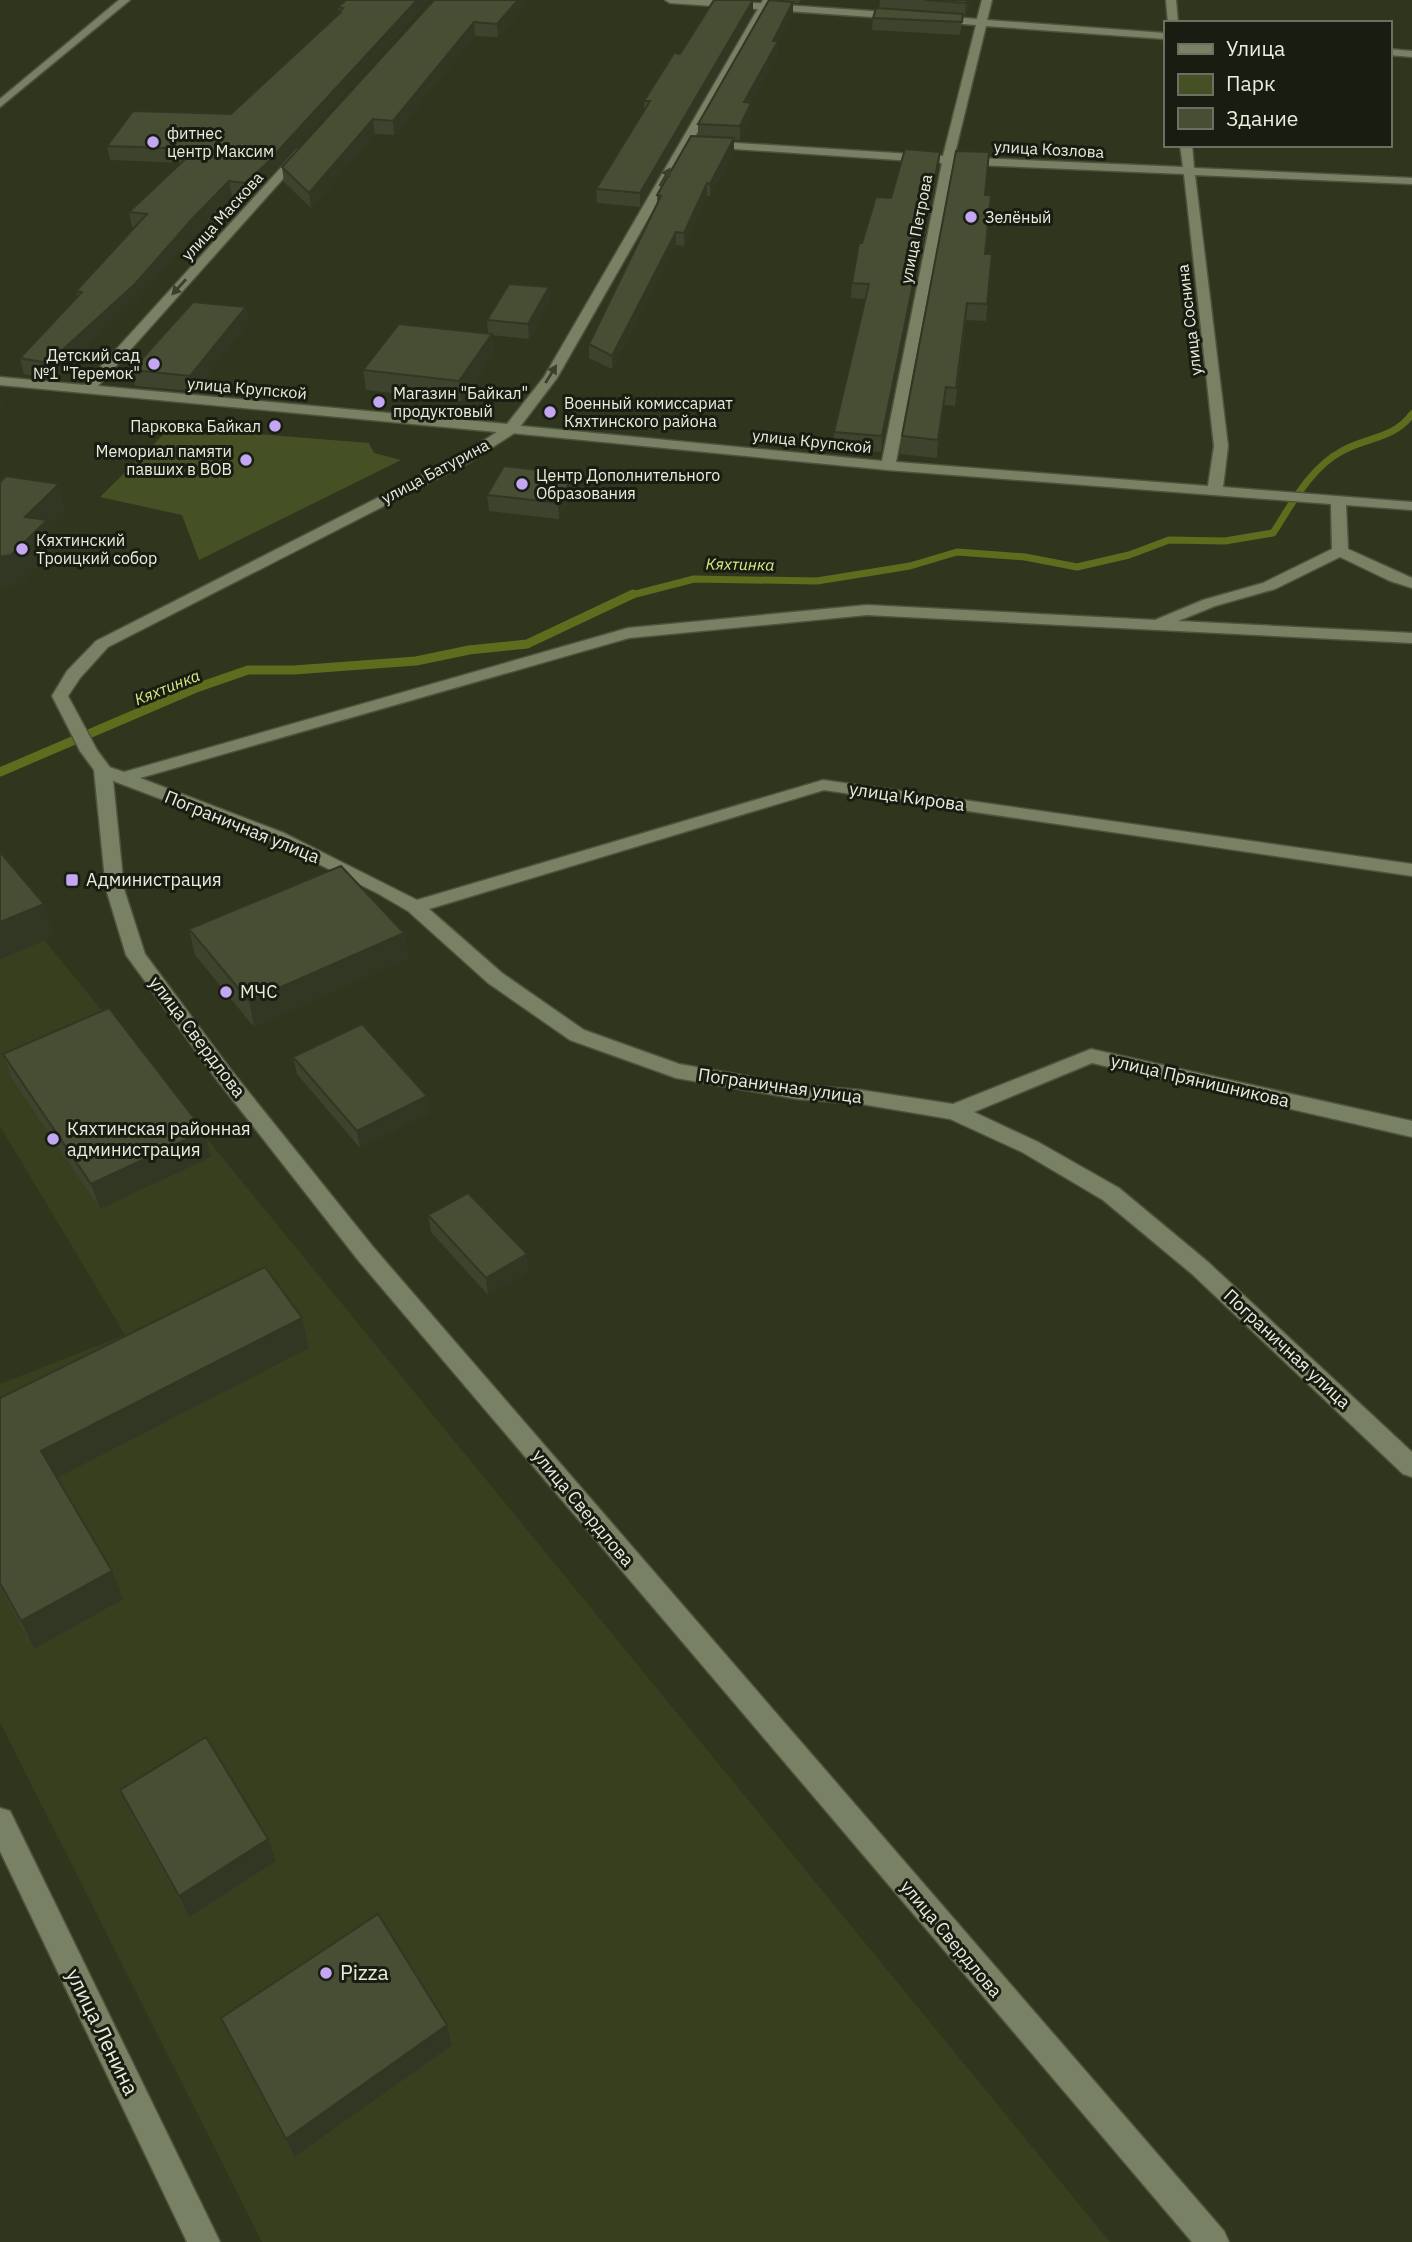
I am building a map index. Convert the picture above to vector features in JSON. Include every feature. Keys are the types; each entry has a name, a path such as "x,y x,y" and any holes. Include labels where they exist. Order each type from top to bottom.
{"street":[{"path":"0,104 125,0"},
{"path":"670,0 766,3 913,17"},
{"name":"улица Петрова","path":"888,466 948,160 987,0"},
{"path":"1171,0 1173,21"},
{"name":"улица Батурина","path":"68,713 60,696 73,675 102,644 463,460 511,429 550,378 766,3"},
{"path":"927,18 1164,36"},
{"path":"1391,52 1412,54"},
{"name":"улица Маскова","path":"86,391 312,140"},
{"name":"улица Козлова","path":"686,142 948,160 1412,181"},
{"name":"улица Соснина","path":"1186,147 1221,446 1215,490"},
{"name":"улица Крупской","path":"0,381 888,466 1412,506"},
{"path":"1338,500 1340,551"},
{"path":"1340,551 1395,578 1412,583"},
{"path":"1154,625 1209,603 1269,586 1340,551"},
{"path":"105,766 628,633 867,610 1412,638"},
{"name":"улица Свердлова","path":"68,713 105,766 115,889 136,955 224,1075 366,1254 1213,2242"},
{"name":"Пограничная улица","path":"105,766 278,837 384,888 415,907 495,978 577,1035 676,1071 736,1082 861,1097 954,1112 1030,1147 1111,1194 1200,1268 1412,1467"},
{"name":"улица Кирова","path":"415,907 823,785 1412,870"},
{"name":"улица Прянишникова","path":"954,1112 1091,1056 1412,1129"},
{"name":"улица Ленина","path":"0,1821 204,2242"}],"shaded area":[{"path":"0,886 1110,2242 262,2242 0,1722 0,1384 125,1335 0,1126"}],"green space":[{"path":"171,427 369,443 374,453 401,460 199,560 182,515 100,497"}],"building":[{"path":"346,0 417,0 266,164 245,183 229,181 135,284 48,363 20,358 82,292 76,291 147,214 129,212 196,149 107,146 133,111 231,114 340,13 343,8 338,7"},
{"path":"434,0 518,0 497,24 474,22 393,121 373,119 309,193 282,167"},
{"path":"714,0 753,0 640,193 596,189 650,101 644,101 674,53 680,54"},
{"path":"769,0 793,2 773,41 778,41 744,102 751,103 740,126 698,124"},
{"path":"925,0 967,0 966,3"},
{"path":"876,8 963,14 962,22 873,18"},
{"path":"691,136 734,138 710,184 707,183 684,233 676,232 612,356 589,344 661,196 657,195"},
{"path":"905,149 940,152 882,436 834,432 869,284 852,283 859,243 862,243 876,197 891,198"},
{"path":"956,151 989,152 985,195 991,195 985,254 992,254 987,304 967,303 956,388 946,387 938,440 902,436"},
{"path":"509,284 549,287 528,324 487,320"},
{"path":"193,302 246,307 190,376 132,370"},
{"path":"399,324 492,334 459,381 363,370"},
{"path":"504,466 574,474 558,503 487,495"},
{"path":"6,476 59,484 25,517 47,520 11,555 0,557 0,482"},
{"path":"0,852 44,904 0,922"},
{"path":"341,866 404,933 249,1001 189,929"},
{"name":"Кяхтинская районная администрация","path":"109,1008 204,1131 91,1184 3,1054"},
{"path":"362,1024 427,1096 357,1131 293,1057"},
{"path":"468,1193 527,1254 486,1278 428,1215"},
{"path":"265,1267 302,1318 41,1451 112,1571 21,1621 0,1583 0,1398"},
{"path":"206,1737 268,1839 179,1896 120,1790"},
{"path":"378,1914 447,2025 286,2139 221,2018"}],"waterway":[{"name":"Кяхтинка","path":"630,596 694,579 817,581 910,566 957,552 1025,557 1077,567 1129,555 1169,540 1225,541 1273,533 1320,467 1351,446 1389,433 1412,414"},
{"name":"Кяхтинка","path":"0,772 196,688 248,670 294,670 416,661 469,650 527,644 630,596"}],"place":[{"name":"фитнес центр Максим","path":"153,142"},
{"name":"Зелёный","path":"971,217"},
{"name":"Детский сад №1 \"Теремок\"","path":"154,364"},
{"name":"Магазин \"Байкал\" продуктовый","path":"379,402"},
{"name":"Военный комиссариат Кяхтинского района","path":"550,412"},
{"name":"Парковка Байкал","path":"275,426"},
{"name":"Мемориал памяти павших в ВОВ","path":"246,460"},
{"name":"Центр Дополнительного Образования","path":"522,484"},
{"name":"Кяхтинский Троицкий собор","path":"22,549"},
{"name":"Администрация","path":"72,880"},
{"name":"МЧС","path":"226,992"},
{"name":"Кяхтинская районная администрация","path":"53,1139"},
{"name":"Pizza","path":"326,1973"}]}
